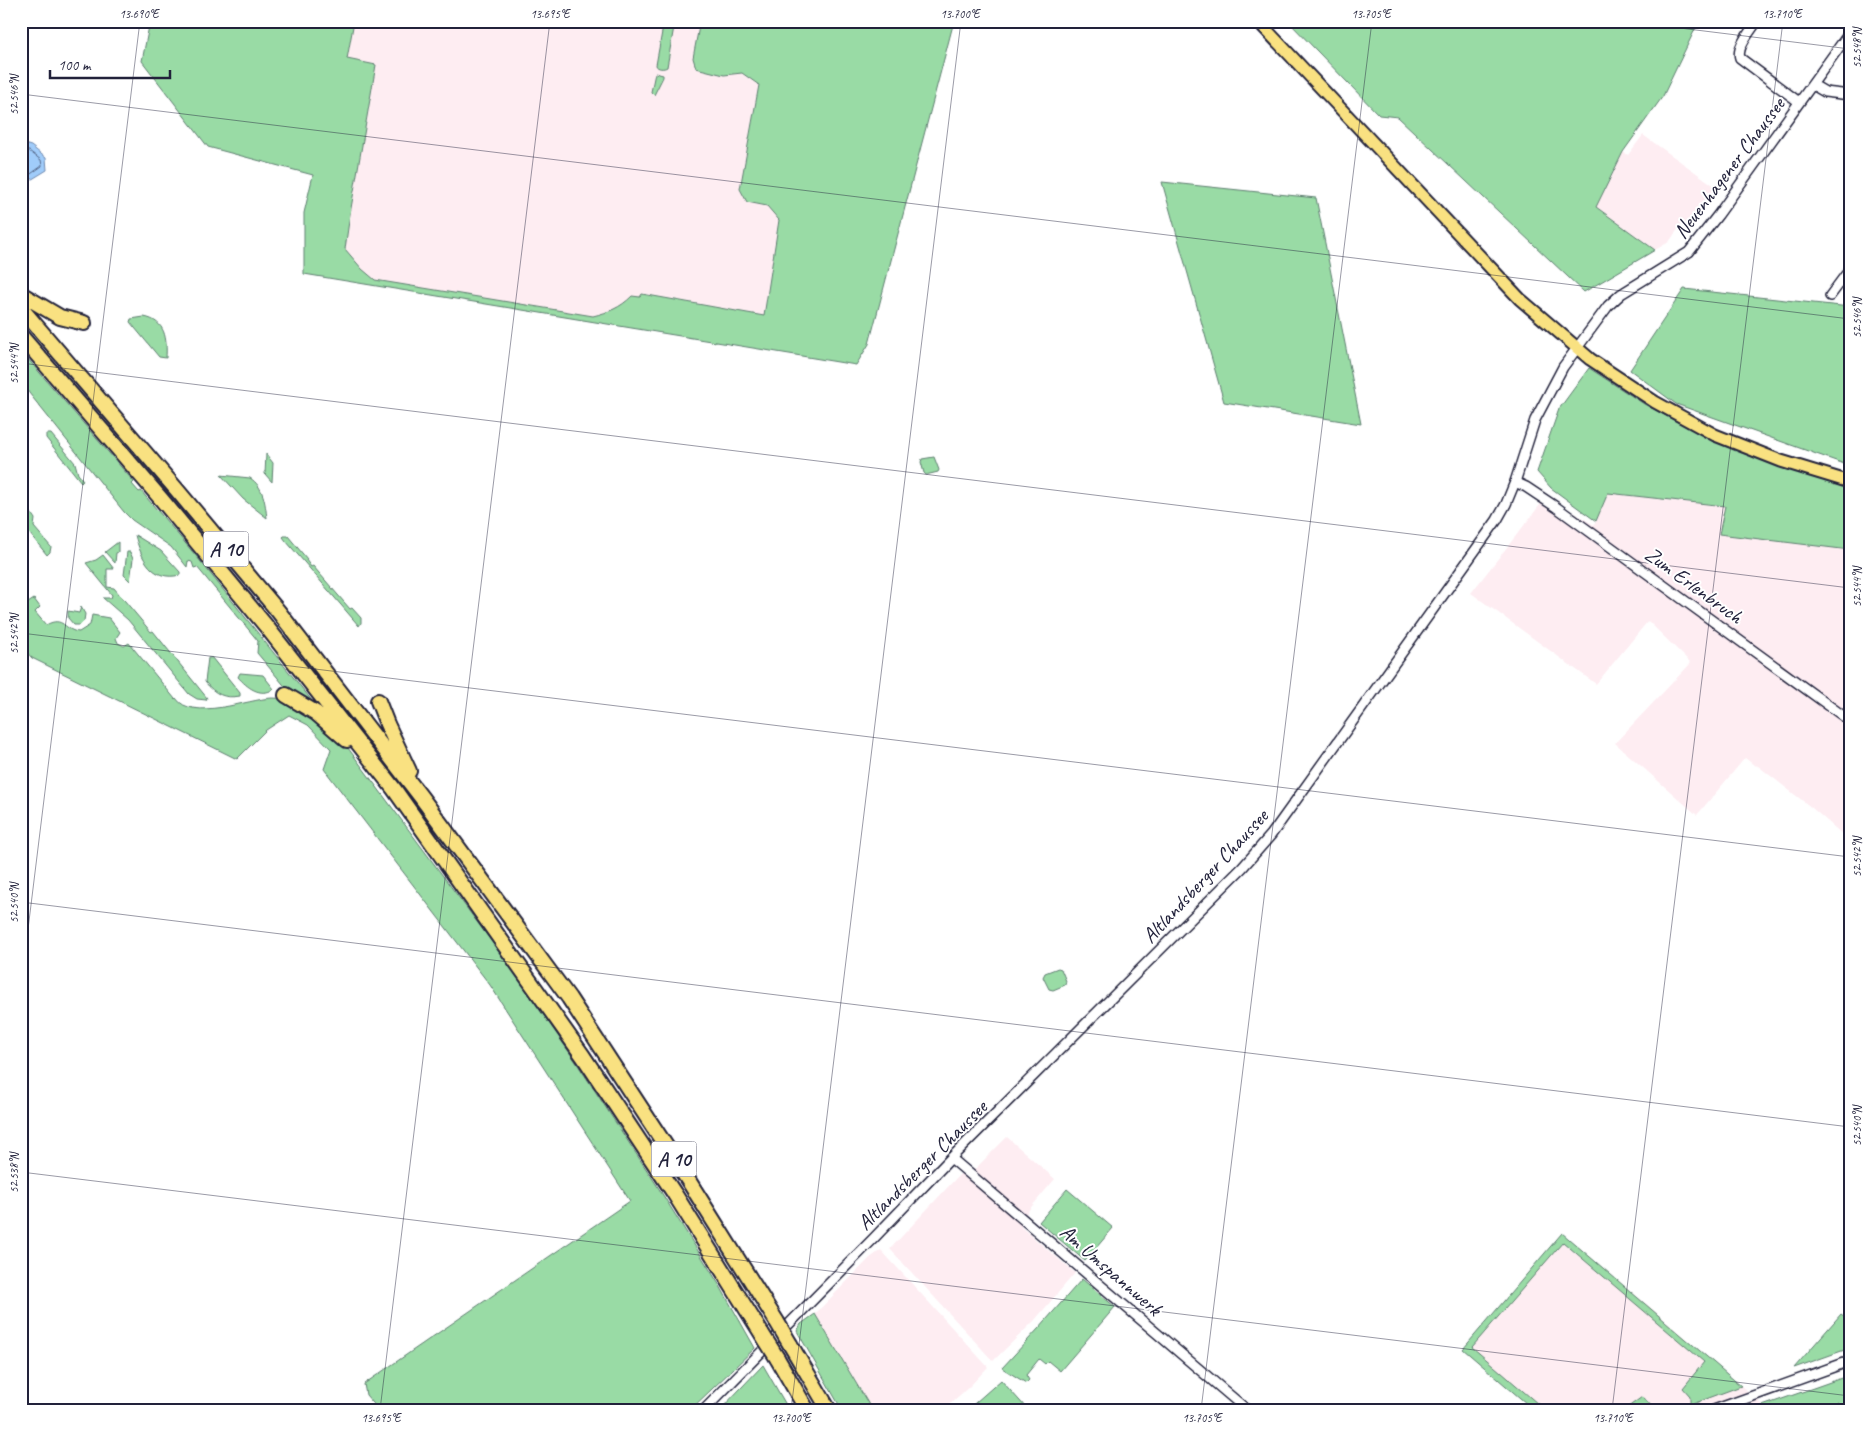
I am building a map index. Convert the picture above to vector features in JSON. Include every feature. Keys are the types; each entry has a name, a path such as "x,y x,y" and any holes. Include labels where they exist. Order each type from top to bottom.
{"highway":[{"path":"21,294 60,318 84,323"},
{"name":"A 10","path":"21,308 278,611 421,797 569,998 688,1180 777,1322 828,1410"},
{"name":"A 10","path":"21,336 187,530 377,767 583,1056 674,1193 808,1410"},
{"path":"286,695 325,720 377,767"},
{"path":"378,702 394,741 421,797"}],"main road":[{"path":"1258,21 1514,292 1595,363 1655,402 1715,435 1781,461 1850,482"}],"street":[{"path":"1757,21 1740,48 1738,54 1740,58 1799,102"},
{"name":"Neuenhagener Chaussee","path":"1577,348 1608,306 1621,294 1689,252 1850,32"},
{"path":"1812,85 1826,92 1850,94"},
{"path":"1830,296 1850,269"},
{"name":"Altlandsberger Chaussee","path":"704,1410 951,1158 1236,874 1271,835 1485,538 1506,504 1516,482 1535,420 1563,367 1577,348"},
{"name":"Zum Erlenbruch","path":"1516,482 1556,507 1850,721"},
{"name":"Am Umspannwerk","path":"951,1158 1247,1410"},
{"path":"1714,1410 1850,1361"}],"shaded area":[{"path":"354,21 700,21 693,58 724,75 742,73 759,85 740,189 747,202 767,206 779,220 765,316 642,294 618,325 376,285 345,249 376,65 347,59"},
{"path":"1643,135 1719,189 1697,219 1681,225 1669,242 1655,250 1595,207 1623,152 1628,155"},
{"path":"1608,493 1725,506 1719,534 1850,550 1850,841 1812,808 1745,758 1697,815 1615,743 1691,663 1648,621 1596,684 1471,593 1547,496 1594,525"},
{"path":"1007,1137 1055,1179 1027,1212 1021,1227 1075,1273 1034,1321 993,1361 890,1249 960,1174 976,1168"},
{"path":"1562,1233 1769,1410 1534,1410 1463,1349"},
{"path":"881,1250 988,1367 943,1410 872,1410 815,1314 870,1258"}],"green space":[{"path":"150,21 354,21 347,59 376,65 345,249 362,269 375,280 593,316 614,309 632,296 640,297 642,294 764,316 779,220 767,206 747,202 740,189 759,85 742,73 724,75 696,68 693,58 700,21 954,21 869,344 856,365 304,274 304,213 313,175 208,147 142,61"},
{"path":"664,21 675,21 667,67 661,68 656,65"},
{"path":"1288,21 1699,21 1663,96 1623,152 1596,207 1655,250 1584,292 1398,117 1379,115"},
{"path":"655,73 663,75 663,77 654,95 651,92"},
{"path":"1162,182 1316,198 1361,424 1224,402"},
{"path":"1684,289 1850,307 1850,466 1676,404 1630,370"},
{"path":"144,317 157,322 164,332 166,358 159,357 130,322 131,319"},
{"path":"21,351 134,482 132,484 139,492 141,491 197,557 321,712 288,690 257,653 258,641 197,567 194,568 192,562 188,561 187,567 171,547 132,520 124,512 29,393 21,380"},
{"path":"1589,368 1644,404 1708,438 1850,487 1850,550 1719,534 1725,506 1608,493 1596,521 1551,488 1537,472 1559,409"},
{"path":"46,434 51,434 75,463 78,474 83,480 81,482 46,438"},
{"path":"266,454 273,463 272,482 265,474"},
{"path":"934,457 939,470 938,472 926,475 921,462 922,459"},
{"path":"221,475 250,478 255,482 263,496 267,518 243,499"},
{"path":"21,498 35,519 34,527 51,547 47,555 21,523"},
{"path":"135,535 161,551 180,572 180,575 162,575 149,566 144,560"},
{"path":"284,536 288,536 307,559 311,567 313,566 350,609 352,608 361,618 359,626 286,541"},
{"path":"118,542 118,552 116,553 115,563 105,552"},
{"path":"127,552 130,552 133,559 130,581 124,575"},
{"path":"103,555 114,569 107,569 107,587 114,588 151,632 153,631 207,698 206,700 197,699 189,694 128,620 103,598 111,598 112,595 86,563 96,560"},
{"path":"21,595 28,603 34,599 40,607 35,612 46,625 57,622 79,632 90,625 92,615 109,618 120,632 116,638 118,643 124,646 129,643 175,699 183,705 207,709 262,699 280,698 291,702 345,744 512,969 576,1062 720,1286 755,1348 690,1410 379,1410 366,1395 364,1384 630,1201 490,985 324,769 331,749 308,725 289,715 266,730 237,759 32,658 21,646"},
{"path":"81,607 85,614 84,621 80,625 74,625 68,618 68,611 79,613"},
{"path":"208,658 212,658 240,693 240,696 229,697 220,695 205,682"},
{"path":"240,673 263,675 274,689 264,692 254,690 238,677"},
{"path":"1058,968 1061,969 1066,981 1065,985 1053,990 1049,989 1043,977 1045,973"},
{"path":"1067,1189 1113,1228 1085,1261 1039,1222"},
{"path":"1562,1233 1741,1386 1690,1405 1690,1396 1683,1388 1704,1362 1563,1242 1472,1347 1545,1410 1534,1410 1463,1349"},
{"path":"1082,1279 1115,1307 1060,1371 1048,1361 1045,1364 1039,1359 1026,1375 1029,1380 1026,1383 1002,1368 1039,1328"},
{"path":"815,1314 872,1410 842,1410 797,1331 801,1324"},
{"path":"1841,1314 1850,1321 1850,1348 1794,1368"},
{"path":"763,1365 789,1410 720,1410"},
{"path":"1850,1375 1850,1410 1840,1410 1837,1402 1815,1410 1751,1410"},
{"path":"1001,1380 1028,1410 967,1410"},
{"path":"1642,1397 1656,1410 1624,1410"}],"water":[{"path":"21,143 31,146 46,158 47,170 29,181 25,198 21,205"}]}
